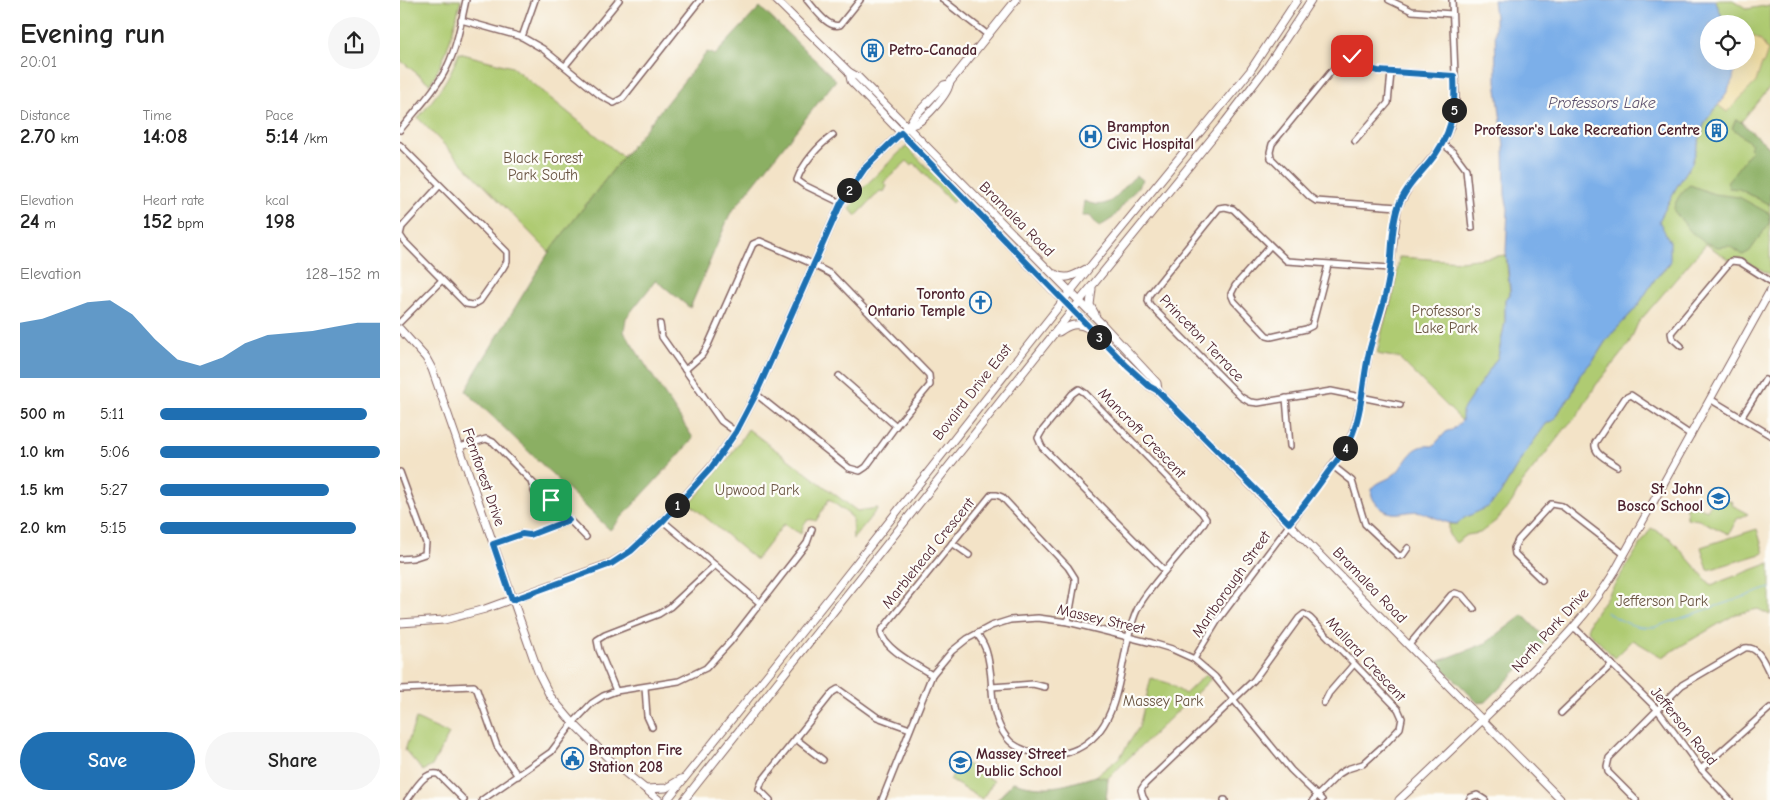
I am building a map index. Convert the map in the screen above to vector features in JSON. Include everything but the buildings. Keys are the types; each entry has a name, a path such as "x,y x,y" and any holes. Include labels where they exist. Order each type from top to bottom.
{"main road":[{"name":"Bramalea Road","path":"776,0 848,72 858,77 908,126 976,198 1103,325 1157,383 1158,391"},
{"path":"400,623 454,618 512,600 611,564 631,551 663,521 711,468 736,432 756,394 841,203 865,168 908,126 918,123 933,108 949,89 949,84 1016,0"},
{"name":"Bovaird Drive East","path":"667,800 1063,300 1250,71 1297,0"},
{"name":"Bovaird Drive East","path":"684,800 1267,67 1311,0"},
{"name":"Bramalea Road","path":"848,72 851,81 1091,329 1149,386 1158,391 1561,800"},
{"path":"1052,273 1059,277 1068,278 1089,268"},
{"path":"1092,285 1090,305 1103,325"},
{"name":"North Park Drive","path":"1399,800 1483,720 1574,627 1598,598 1770,291"},
{"path":"1052,337 1071,325 1082,325 1091,329"},
{"name":"Fernforest Drive","path":"400,329 426,358 432,369 538,674 550,696 573,723 612,762 659,800"},
{"path":"648,800 646,789 666,788 687,774"}],"street":[{"path":"400,130 444,74 453,51 466,0"},
{"path":"522,37 535,0"},
{"path":"565,66 618,0"},
{"path":"461,20 522,37 543,49 608,101 614,103 620,101 700,0"},
{"path":"807,0 829,24 835,26 840,25 860,0"},
{"path":"943,0 988,35"},
{"path":"1389,0 1412,11 1452,14"},
{"path":"1452,0 1456,99 1451,126 1443,144 1414,179 1398,206 1316,201 1271,158 1272,144 1343,57 1352,56 1366,68 1391,73 1454,76"},
{"path":"1355,141 1388,103 1391,73"},
{"path":"833,136 824,142 800,171 797,180 841,203"},
{"path":"1443,144 1458,158 1466,170 1472,228"},
{"path":"400,145 440,185 507,252 507,261 480,301 473,306 466,304 400,235 402,227 440,185"},
{"name":"Marlborough Street","path":"1194,659 1218,620 1333,466 1349,441 1362,397 1369,352 1384,306 1398,206"},
{"name":"Princeton Terrace","path":"1390,268 1287,261 1233,209 1225,207 1219,208 1149,295 1148,300 1150,305 1241,397 1250,402 1258,403 1331,391 1400,405"},
{"path":"686,370 702,355 708,345 753,244 760,241 831,274 929,375 930,385 896,426 866,467 860,471 849,468 756,394"},
{"path":"1270,246 1235,286 1231,294 1234,301 1267,336 1271,337 1306,330 1312,326 1328,265"},
{"path":"1681,346 1672,338 1671,333 1732,261 1740,262 1770,281"},
{"path":"400,322 442,280"},
{"path":"660,324 662,337 721,420 736,432"},
{"path":"839,376 896,426"},
{"path":"1741,418 1765,380"},
{"name":"Mancroft Crescent","path":"1129,637 1137,609 1206,519 1196,506 1085,393 1079,390 1072,394 1042,431 1038,438 1042,447 1165,571"},
{"path":"1617,466 1596,452 1594,447 1595,442 1625,398 1631,395 1691,435"},
{"path":"1286,398 1290,446"},
{"path":"1710,398 1770,435"},
{"path":"460,447 486,439 493,442 586,537"},
{"path":"1333,466 1352,481 1365,524 1399,556 1403,555 1408,548"},
{"path":"400,472 426,543 426,549 425,554 419,557 400,559"},
{"name":"Marblehead Crescent","path":"932,675 886,643 881,631 991,495 1002,497 1068,567 1075,578 1076,589 1068,622"},
{"path":"1542,580 1515,554 1514,548 1518,540 1551,504 1562,506 1624,554"},
{"path":"493,544 522,534 530,535 569,520"},
{"path":"663,521 760,603"},
{"path":"482,800 551,752 573,723 592,703 603,696 616,691 679,681 706,668 730,642 807,543 812,529"},
{"path":"952,543 969,555"},
{"path":"616,691 599,650 597,640 605,635 659,614 670,607 715,565"},
{"path":"1409,645 1451,595 1455,593 1462,594 1474,609"},
{"name":"Mallard Crescent","path":"1234,700 1254,680 1299,618 1304,614 1398,709 1402,718 1400,728 1363,764 1346,769 1317,799"},
{"name":"Massey Street","path":"882,800 932,675 952,651 967,639 991,626 1010,620 1038,618 1068,622 1129,637 1172,649 1194,659 1215,677 1290,770 1317,799"},
{"name":"Jefferson Road","path":"1574,627 1657,710 1701,769 1730,800"},
{"path":"977,634 987,652 993,709 997,721 1007,739 1037,754 1064,754 1086,744 1102,726 1116,696 1129,637"},
{"path":"1636,800 1608,772 1609,758 1682,685 1744,648 1751,647 1757,650 1770,674"},
{"path":"1324,703 1329,693 1354,664"},
{"path":"1561,712 1612,664"},
{"path":"991,687 1033,684 1045,687"},
{"path":"400,689 474,686 497,746 518,776"},
{"path":"645,687 647,716 652,727"},
{"path":"770,800 759,789 762,781 833,692 838,689 877,717 910,730"},
{"path":"1145,800 1141,790 1145,784 1234,700"},
{"path":"1701,769 1770,708"},
{"path":"796,739 823,760"},
{"path":"407,800 427,776 434,773 438,774 464,800"},
{"path":"1468,800 1477,795 1485,800"}],"green space":[{"path":"400,0 461,0 445,54 430,84 400,60"},
{"path":"1715,0 1733,0 1747,9 1770,5 1770,87 1741,122 1770,148 1769,274 1740,258 1729,260 1706,244 1638,323 1629,344 1596,385 1578,415 1522,483 1512,502 1497,520 1480,533 1467,535 1456,543 1449,535 1449,524 1458,524 1464,518 1499,496 1523,456 1546,424 1555,419 1571,396 1580,375 1595,358 1607,339 1637,307 1655,279 1670,263 1659,221 1676,188 1692,163 1705,122 1725,96 1735,70 1755,70 1755,15 1721,15"},
{"path":"760,7 836,80 730,214 690,308 656,280 626,318 624,332 693,438 610,530 466,391 475,373 549,252 707,52 715,55"},
{"name":"Black Forest Park South","path":"459,53 512,67 623,157 549,252 418,118 442,87"},
{"path":"1736,119 1770,148 1770,205 1739,189 1729,188 1727,182 1752,150 1749,148 1752,144 1732,128"},
{"path":"905,147 957,198 952,203 914,163 911,165 907,161 884,182 887,186 884,192 880,191 856,216 850,209 861,190"},
{"path":"1136,176 1143,180 1113,218 1099,227 1090,216 1082,216 1084,201 1094,204 1108,202 1114,199"},
{"path":"1690,185 1714,194 1739,197 1770,214 1770,222 1750,251 1743,255 1729,246 1717,247 1704,242 1692,233 1674,211 1679,196"},
{"name":"Professor's Lake Park","path":"1506,255 1510,295 1505,299 1505,322 1498,357 1463,410 1462,421 1399,358 1377,354 1395,289 1399,257 1461,261"},
{"name":"Upwood Park","path":"748,429 857,511 878,508 853,539 852,517 829,499 816,521 809,520 805,523 801,534 784,524 756,560 690,504 728,459"},
{"path":"1715,494 1733,502 1732,505 1748,514 1737,519 1729,534 1699,520 1687,518 1685,508 1695,505 1707,510"},
{"name":"Jefferson Park","path":"1651,528 1670,538 1711,585 1770,563 1770,615 1758,609 1736,614 1662,657 1633,640 1615,658 1587,630 1591,619"},
{"path":"1757,529 1764,553 1708,570 1701,547"},
{"path":"1523,615 1547,640 1486,702 1478,703 1437,662 1486,643"},
{"name":"Massey Park","path":"1206,674 1211,679 1108,778 1106,800 997,800 1013,782 1028,786 1056,788 1096,776 1120,757 1139,727 1151,678 1168,683 1185,694"},
{"path":"416,719 449,734 432,766 423,771 405,750"},
{"path":"962,761 994,781 982,799 950,780"},
{"path":"1096,776 1108,778 1106,800 997,800 1013,782 1046,787 1074,783"}],"sand":[{"path":"1755,37 1768,50 1756,82 1727,112 1718,105 1725,96 1735,70 1755,70"}],"water":[{"name":"Professors Lake","path":"1493,0 1715,0 1721,15 1700,15 1700,70 1734,70 1733,79 1725,96 1705,122 1692,163 1676,188 1659,221 1670,242 1670,263 1655,279 1637,307 1607,339 1595,358 1580,375 1571,396 1555,419 1546,424 1523,456 1499,496 1488,507 1464,518 1458,524 1453,524 1416,511 1391,513 1375,502 1371,492 1378,483 1396,473 1414,451 1422,446 1433,446 1447,431 1452,430 1462,421 1462,411 1498,357 1505,322 1505,299 1510,295 1510,289 1506,251 1508,209 1505,195 1504,147 1496,81"}],"waterway":[{"path":"1606,612 1635,626 1655,627 1770,588"}],"place":[{"name":"Petro-Canada","path":"873,50"},
{"name":"Professor's Lake Recreation Centre","path":"1716,130"},
{"name":"Brampton Civic Hospital","path":"1091,136"},
{"name":"Toronto Ontario Temple","path":"981,303"},
{"name":"St. John Bosco School","path":"1719,498"},
{"name":"Brampton Fire Station 208","path":"573,759"},
{"name":"Massey Street Public School","path":"960,763"}],"route":[{"path":"551,500 569,520 530,535 522,534 493,544 512,600 611,564 631,551 663,521 711,468 736,432 756,394 841,203 865,168 901,133 1127,366 1149,386 1158,391 1289,523 1342,454 1349,441 1362,397 1369,352 1384,306 1398,206 1414,179 1443,144 1451,126 1456,99 1454,76 1378,71 1366,68 1352,56"}]}
